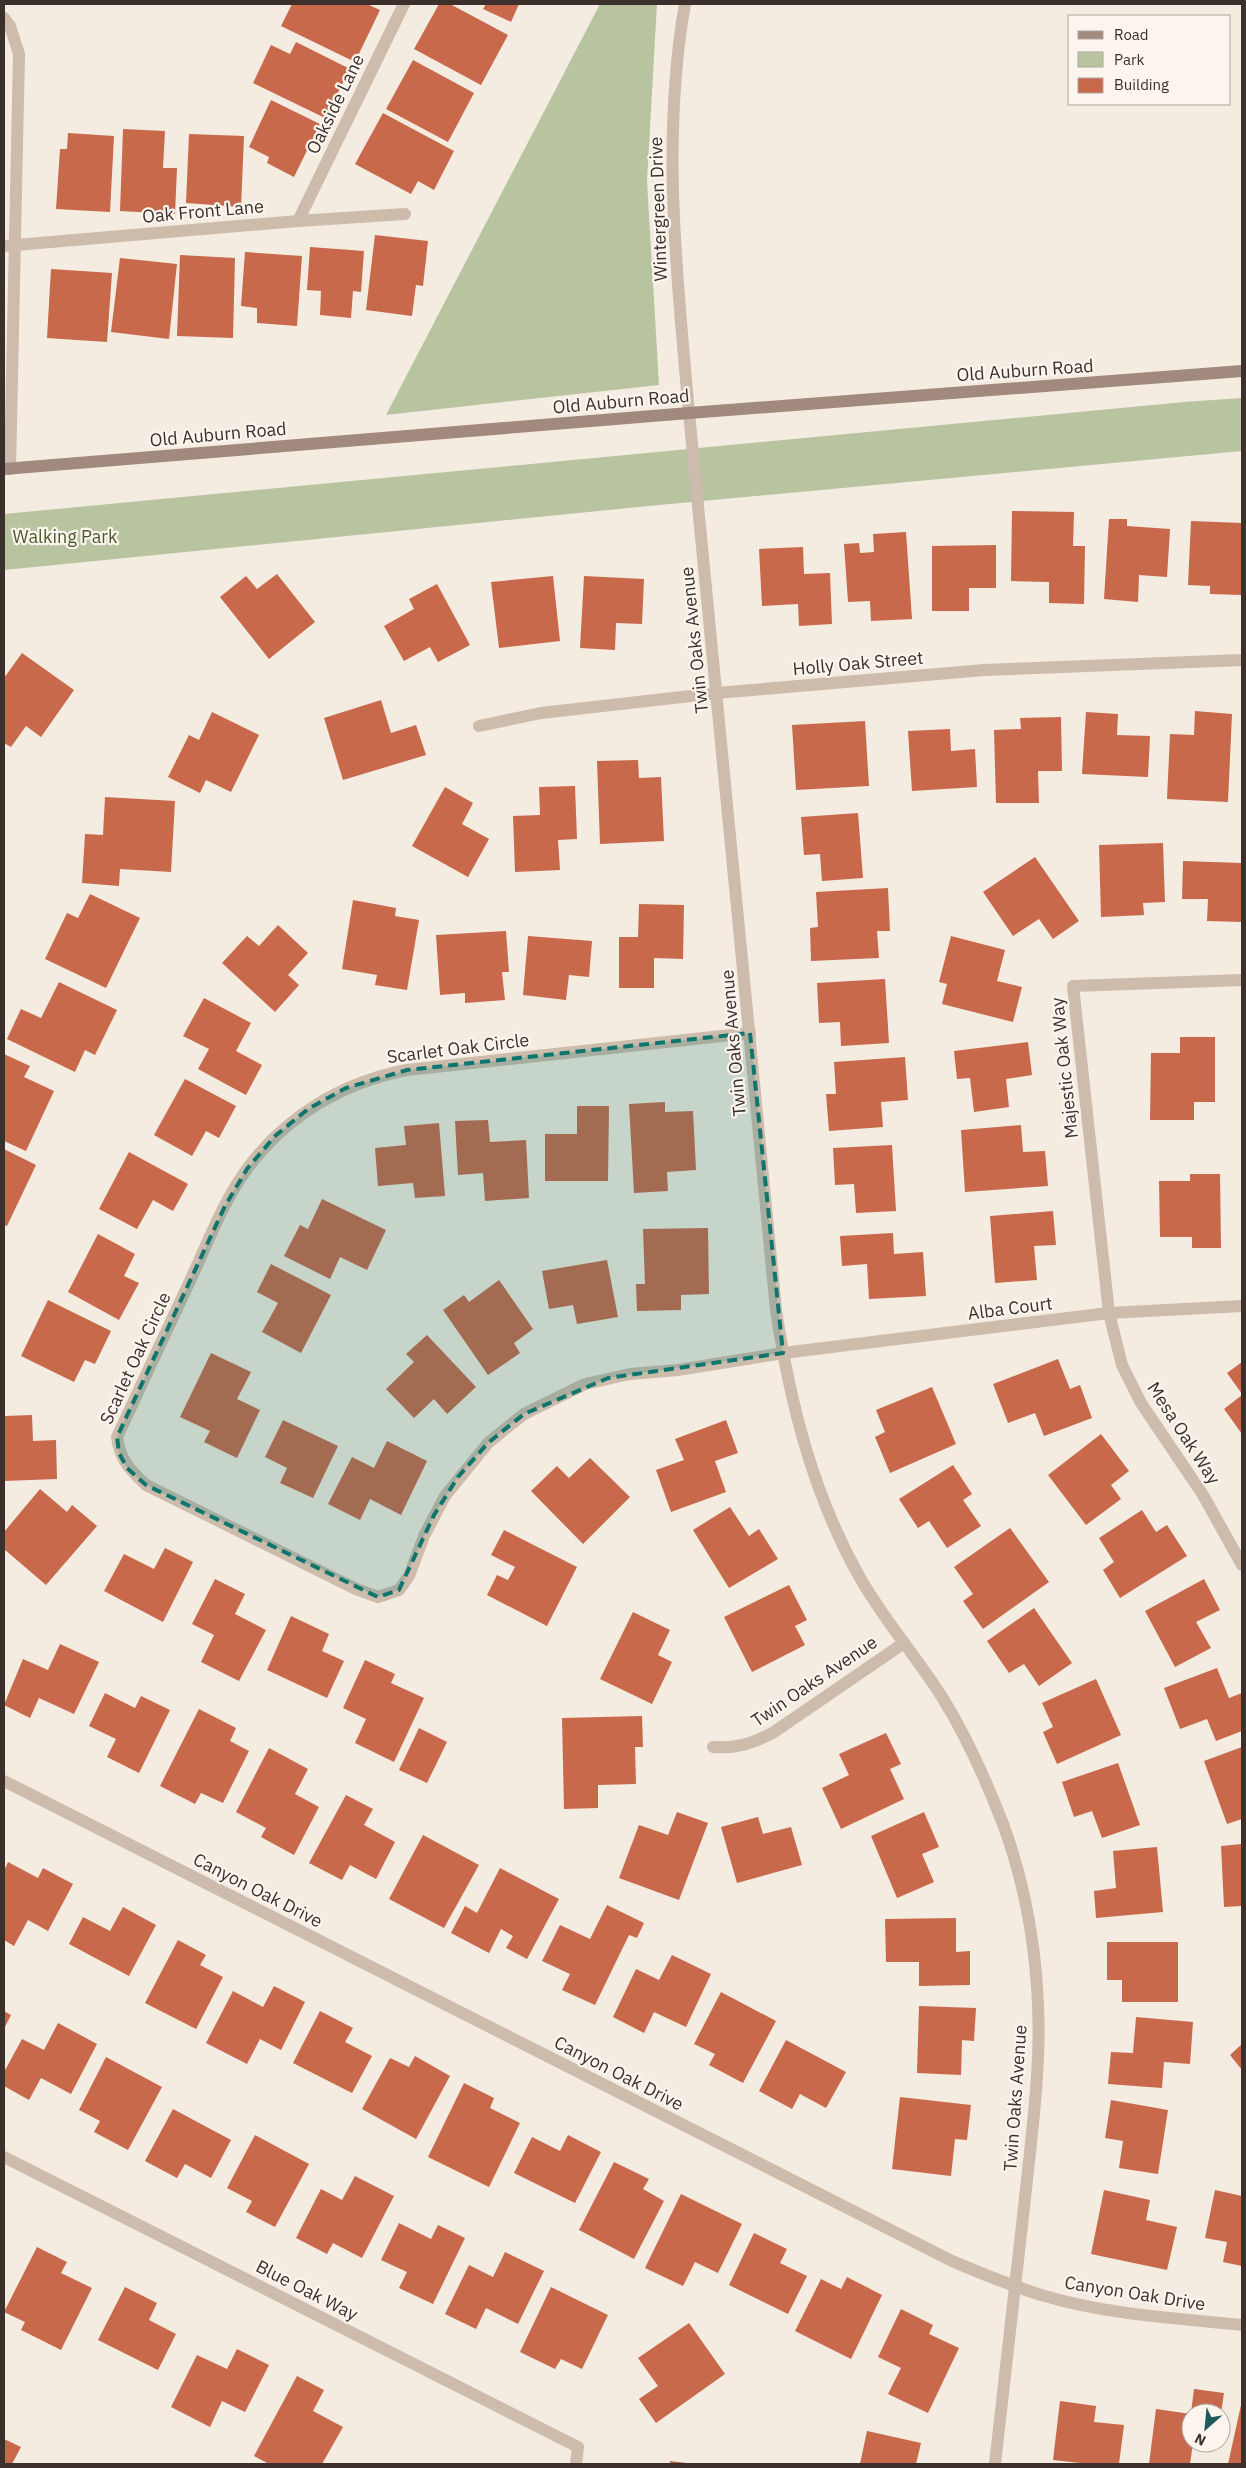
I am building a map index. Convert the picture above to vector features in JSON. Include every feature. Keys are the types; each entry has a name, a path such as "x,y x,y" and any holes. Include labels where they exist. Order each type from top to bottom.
{"main road":[{"name":"Old Auburn Road","path":"7,469 688,413 1242,371"}],"street":[{"name":"Oakside Lane","path":"298,221 404,4"},
{"name":"Wintergreen Drive","path":"685,4 676,81 673,160 676,256 688,413"},
{"path":"4,18 10,26 19,54 9,246 7,469"},
{"name":"Oak Front Lane","path":"9,246 298,221 405,214"},
{"name":"Twin Oaks Avenue","path":"688,413 717,693 776,1310 783,1353 801,1434 821,1494 860,1578 943,1699 976,1761 1004,1827 1014,1858 1031,1936 1038,2007 1038,2074 995,2464"},
{"name":"Holly Oak Street","path":"479,726 541,713 717,693 984,670 1242,660"},
{"name":"Majestic Oak Way","path":"1109,1313 1073,986 1242,980"},
{"name":"Scarlet Oak Circle","path":"750,1034 407,1070 386,1074 346,1088 308,1109 275,1136 247,1169 225,1206 117,1437 119,1452 127,1468 146,1485 356,1589 378,1597 400,1590 409,1576 434,1515 458,1476 488,1443 524,1414 585,1384 608,1378 783,1353"},
{"name":"Alba Court","path":"783,1353 1109,1313 1242,1306"},
{"name":"Mesa Oak Way","path":"1109,1313 1122,1365 1142,1403 1203,1495 1242,1565"},
{"name":"Twin Oaks Avenue","path":"712,1747 738,1747 757,1741 774,1732 904,1643"},
{"name":"Canyon Oak Drive","path":"4,1781 952,2261 1015,2287 1086,2306 1126,2313 1242,2325"},
{"name":"Blue Oak Way","path":"4,2157 578,2447 576,2464"}],"highlighted area":[{"path":"750,1033 783,1353 608,1378 524,1414 488,1443 458,1477 434,1515 399,1590 378,1597 146,1485 127,1468 119,1453 117,1437 225,1206 247,1169 275,1136 308,1109 346,1088 407,1070"}],"green space":[{"path":"600,4 657,4 647,181 659,385 386,415"},
{"name":"Walking Park","path":"1242,398 1242,451 659,505 4,570 4,514"}],"building":[{"path":"292,4 367,4 380,10 355,62 281,26"},
{"path":"439,4 450,4 508,35 481,85 414,49"},
{"path":"486,4 519,4 511,22 483,9"},
{"path":"296,42 350,69 325,118 253,83 271,45 290,54"},
{"path":"413,60 474,93 448,142 386,109"},
{"path":"271,100 320,124 294,177 267,163 269,157 249,147"},
{"path":"383,113 454,151 434,190 418,181 411,194 355,164"},
{"path":"123,129 165,131 163,168 177,168 175,214 120,211"},
{"path":"68,133 114,136 110,212 56,209 60,149 67,149"},
{"path":"189,134 244,136 241,207 186,203"},
{"path":"375,235 428,241 423,286 416,285 412,316 366,310"},
{"path":"310,247 364,251 361,292 353,291 351,318 320,315 321,291 307,290"},
{"path":"245,252 302,256 297,326 257,323 257,308 241,306"},
{"path":"180,255 235,258 233,338 177,336"},
{"path":"120,258 177,264 169,339 111,332"},
{"path":"51,269 112,273 107,342 47,338"},
{"path":"1012,511 1074,512 1073,546 1085,546 1084,604 1049,603 1049,582 1011,581"},
{"path":"1109,519 1127,519 1127,526 1170,529 1167,577 1139,575 1138,602 1104,599"},
{"path":"1191,521 1242,523 1242,595 1210,594 1210,586 1188,585"},
{"path":"906,532 912,619 871,621 870,601 848,602 844,544 859,543 860,553 874,552 873,534"},
{"path":"996,545 996,588 969,588 969,611 932,611 932,546"},
{"path":"803,547 804,574 830,573 832,624 799,626 798,604 762,606 759,549"},
{"path":"277,574 315,622 269,659 220,597 246,576 257,589"},
{"path":"553,576 560,641 499,648 491,582"},
{"path":"584,576 644,579 642,624 616,623 615,650 580,648"},
{"path":"437,584 470,645 438,662 430,647 404,661 384,626 414,609 409,599"},
{"path":"22,653 74,690 41,737 26,726 11,747 4,743 4,678"},
{"path":"381,700 391,733 416,725 426,755 343,780 324,718"},
{"path":"1195,711 1232,714 1228,802 1167,799 1170,734 1194,735"},
{"path":"212,712 259,735 231,792 206,780 200,793 168,777 189,735 199,740"},
{"path":"1086,712 1118,714 1117,735 1150,736 1148,777 1082,774"},
{"path":"1061,717 1062,771 1038,771 1039,803 996,803 994,730 1021,729 1020,718"},
{"path":"865,721 869,786 796,790 792,725"},
{"path":"950,729 951,751 975,749 977,787 912,791 908,731"},
{"path":"638,760 639,778 661,777 664,841 600,844 597,761"},
{"path":"575,786 577,839 558,840 560,870 515,872 513,816 540,815 539,787"},
{"path":"445,787 473,803 462,824 489,839 468,877 412,846"},
{"path":"105,797 175,801 171,872 120,869 119,886 82,883 85,834 103,835"},
{"path":"858,813 863,878 822,881 820,854 804,855 801,817"},
{"path":"1163,843 1165,902 1143,903 1144,915 1101,917 1099,845"},
{"path":"1035,857 1079,921 1053,939 1039,919 1013,936 983,892"},
{"path":"1183,861 1242,863 1242,922 1207,921 1208,899 1182,899"},
{"path":"888,888 890,931 877,931 879,958 811,961 810,928 818,927 816,892"},
{"path":"90,894 140,918 106,988 45,959 67,913 78,918"},
{"path":"353,900 396,908 395,916 419,920 407,990 375,985 377,975 342,969"},
{"path":"639,904 684,905 683,959 654,958 654,988 619,988 619,937 638,937"},
{"path":"278,925 308,953 288,975 299,985 275,1012 222,963 247,936 259,946"},
{"path":"506,931 509,972 502,972 505,1000 465,1003 465,993 440,995 436,935"},
{"path":"528,936 592,941 589,977 569,975 566,1000 523,995"},
{"path":"951,936 1005,950 997,981 1022,987 1013,1022 942,1004 947,984 939,982"},
{"path":"885,979 889,1043 841,1046 840,1022 819,1023 817,983"},
{"path":"59,982 117,1010 95,1055 85,1050 75,1072 7,1039 21,1009 41,1018"},
{"path":"204,998 251,1023 236,1051 262,1065 246,1095 198,1069 209,1049 183,1036"},
{"path":"1180,1037 1215,1037 1215,1102 1194,1102 1194,1120 1150,1120 1151,1053 1180,1053"},
{"path":"1028,1042 1032,1075 1006,1079 1009,1107 974,1112 970,1078 957,1079 954,1051"},
{"path":"4,1054 30,1066 24,1077 54,1091 26,1151 4,1141"},
{"path":"905,1057 908,1100 881,1102 883,1127 829,1131 826,1094 836,1094 834,1062"},
{"path":"185,1079 236,1106 219,1138 206,1131 192,1156 154,1135"},
{"path":"665,1102 665,1112 693,1111 696,1170 667,1172 668,1191 634,1193 629,1104"},
{"path":"577,1106 609,1106 608,1181 545,1181 545,1134 577,1134"},
{"path":"488,1120 490,1142 526,1140 529,1198 485,1201 483,1173 458,1175 455,1121"},
{"path":"439,1123 445,1196 415,1198 413,1183 378,1186 375,1148 406,1145 404,1126"},
{"path":"1021,1125 1023,1152 1045,1151 1048,1186 965,1192 961,1130"},
{"path":"892,1145 896,1211 856,1213 854,1184 835,1185 833,1148"},
{"path":"4,1149 36,1165 7,1226 4,1225"},
{"path":"129,1152 188,1184 173,1211 153,1200 137,1229 99,1209"},
{"path":"1190,1174 1220,1174 1221,1248 1192,1248 1192,1237 1160,1237 1159,1181 1190,1181"},
{"path":"322,1199 386,1230 367,1270 340,1257 330,1279 284,1256 300,1225 308,1229"},
{"path":"1053,1211 1056,1245 1034,1246 1037,1280 995,1283 990,1216"},
{"path":"708,1228 709,1294 681,1295 681,1310 637,1311 636,1284 645,1284 643,1229"},
{"path":"893,1233 894,1254 923,1252 926,1296 869,1299 867,1264 842,1266 840,1236"},
{"path":"98,1234 135,1254 124,1276 139,1283 119,1320 68,1292"},
{"path":"607,1260 618,1317 577,1324 573,1305 549,1309 542,1271"},
{"path":"271,1264 331,1295 301,1353 262,1332 278,1303 257,1292"},
{"path":"499,1280 533,1329 514,1343 520,1353 488,1375 443,1310 464,1295 469,1302"},
{"path":"48,1300 111,1331 95,1364 85,1360 74,1382 21,1356"},
{"path":"427,1335 476,1387 447,1414 434,1399 414,1418 386,1389 414,1362 406,1354"},
{"path":"211,1353 251,1372 237,1399 260,1410 237,1458 204,1442 210,1431 180,1417"},
{"path":"1058,1359 1070,1389 1080,1385 1092,1418 1044,1436 1035,1413 1008,1423 993,1384"},
{"path":"1242,1362 1242,1394 1227,1373"},
{"path":"932,1387 956,1444 890,1473 875,1437 885,1432 876,1410"},
{"path":"1242,1395 1242,1434 1224,1409"},
{"path":"32,1415 33,1441 56,1440 57,1479 4,1481 4,1416"},
{"path":"283,1420 338,1446 313,1498 280,1483 287,1468 265,1457"},
{"path":"726,1420 738,1453 715,1461 726,1492 671,1512 656,1470 684,1460 675,1439"},
{"path":"1101,1434 1129,1471 1111,1485 1121,1499 1086,1525 1048,1475"},
{"path":"387,1441 427,1461 401,1515 370,1499 360,1520 328,1504 352,1457 374,1468"},
{"path":"590,1458 630,1497 583,1544 531,1491 557,1466 569,1478"},
{"path":"953,1465 972,1494 963,1500 981,1526 947,1548 929,1521 918,1528 899,1499"},
{"path":"40,1489 67,1512 72,1505 97,1526 46,1585 4,1549 4,1532"},
{"path":"730,1507 749,1536 759,1529 778,1559 729,1588 693,1530"},
{"path":"1142,1510 1156,1532 1167,1525 1187,1556 1120,1598 1103,1570 1114,1562 1099,1538"},
{"path":"1010,1528 1049,1582 983,1629 963,1601 973,1594 954,1567"},
{"path":"504,1530 577,1567 547,1626 487,1595 497,1575 508,1580 515,1567 491,1555"},
{"path":"165,1548 193,1562 163,1622 104,1591 124,1554 154,1569"},
{"path":"215,1579 245,1594 235,1614 266,1630 239,1681 201,1662 214,1635 192,1624"},
{"path":"1204,1579 1220,1610 1196,1622 1211,1648 1175,1667 1145,1611"},
{"path":"789,1585 807,1620 795,1626 805,1645 752,1672 724,1617"},
{"path":"1034,1608 1072,1663 1039,1686 1024,1664 1009,1673 987,1641"},
{"path":"633,1612 670,1630 658,1655 672,1662 652,1704 600,1679"},
{"path":"291,1616 329,1634 322,1651 344,1661 327,1698 267,1670"},
{"path":"60,1644 99,1662 74,1714 39,1698 30,1718 4,1705 23,1659 48,1670"},
{"path":"365,1660 395,1674 391,1683 424,1698 394,1762 355,1743 366,1719 343,1708"},
{"path":"1217,1668 1229,1698 1242,1693 1242,1731 1216,1741 1207,1719 1180,1729 1164,1688"},
{"path":"1096,1679 1121,1735 1057,1764 1043,1732 1053,1727 1042,1703"},
{"path":"105,1693 135,1708 141,1696 170,1710 139,1773 107,1757 116,1739 89,1726"},
{"path":"199,1709 236,1728 230,1741 249,1751 223,1803 201,1793 195,1804 160,1786"},
{"path":"642,1716 643,1747 635,1747 636,1784 598,1785 598,1808 564,1809 562,1718"},
{"path":"419,1728 447,1742 427,1783 399,1770"},
{"path":"886,1733 901,1764 890,1769 904,1799 841,1829 822,1788 849,1775 839,1754"},
{"path":"1242,1747 1242,1819 1227,1824 1204,1761"},
{"path":"269,1748 308,1769 295,1794 319,1807 294,1855 261,1837 266,1828 236,1812"},
{"path":"1118,1763 1140,1825 1102,1838 1092,1811 1074,1817 1062,1782"},
{"path":"346,1795 373,1809 364,1825 395,1842 376,1879 350,1865 342,1880 309,1863"},
{"path":"677,1812 708,1823 679,1900 619,1878 639,1825 668,1835"},
{"path":"924,1812 939,1847 922,1854 934,1882 897,1898 871,1836"},
{"path":"758,1817 763,1834 791,1827 802,1865 737,1883 721,1827"},
{"path":"423,1835 479,1865 444,1928 389,1899"},
{"path":"1242,1844 1242,1906 1224,1907 1221,1846"},
{"path":"1157,1847 1163,1912 1096,1918 1094,1891 1116,1888 1113,1851"},
{"path":"8,1862 38,1878 43,1868 73,1884 48,1931 28,1920 14,1946 4,1940 4,1871"},
{"path":"500,1868 559,1899 527,1959 506,1948 513,1936 501,1929 489,1953 451,1933 465,1906 477,1913"},
{"path":"607,1905 644,1923 637,1938 629,1935 595,2005 562,1990 570,1974 542,1961 560,1925 590,1939"},
{"path":"123,1907 156,1925 129,1976 69,1944 83,1917 110,1931"},
{"path":"956,1918 956,1952 970,1951 970,1985 919,1986 919,1962 886,1962 885,1919"},
{"path":"178,1940 206,1955 200,1965 223,1977 196,2029 145,2003"},
{"path":"1107,1942 1178,1942 1178,2002 1122,2002 1122,1980 1107,1980"},
{"path":"672,1955 711,1974 686,2027 654,2012 644,2033 613,2017 636,1969 659,1980"},
{"path":"274,1986 305,2002 281,2050 260,2039 247,2064 206,2043 233,1991 263,2007"},
{"path":"721,1992 776,2021 743,2083 709,2065 715,2054 694,2044"},
{"path":"919,2006 976,2008 974,2041 962,2040 961,2075 917,2073"},
{"path":"4,2011 11,2015 4,2029"},
{"path":"320,2011 353,2028 345,2042 372,2056 352,2093 293,2063"},
{"path":"1136,2017 1193,2022 1190,2064 1164,2062 1162,2088 1108,2084 1111,2052 1133,2053"},
{"path":"58,2023 97,2044 71,2094 41,2078 29,2100 4,2086 4,2072 22,2039 44,2050"},
{"path":"786,2040 846,2072 826,2108 800,2094 792,2109 759,2091"},
{"path":"1242,2044 1242,2070 1230,2055"},
{"path":"415,2056 450,2076 416,2139 362,2109 390,2058 409,2067"},
{"path":"106,2057 162,2087 128,2150 94,2132 100,2121 79,2110"},
{"path":"464,2083 494,2098 490,2108 520,2123 489,2187 428,2157"},
{"path":"900,2097 971,2105 967,2140 955,2139 951,2176 892,2169"},
{"path":"1111,2100 1168,2110 1158,2174 1119,2168 1123,2141 1105,2138"},
{"path":"173,2109 231,2140 211,2178 185,2164 177,2178 145,2161"},
{"path":"255,2135 309,2164 275,2227 246,2212 252,2201 227,2188"},
{"path":"568,2135 601,2152 575,2203 514,2173 532,2137 560,2151"},
{"path":"614,2162 649,2179 643,2189 664,2201 634,2259 579,2230"},
{"path":"355,2176 394,2196 362,2258 333,2243 327,2254 296,2238 321,2189 342,2200"},
{"path":"1104,2190 1150,2200 1146,2220 1177,2227 1167,2270 1091,2254"},
{"path":"1215,2190 1242,2196 1242,2266 1223,2262 1227,2242 1205,2238"},
{"path":"681,2194 742,2224 718,2273 695,2262 683,2286 645,2268"},
{"path":"399,2223 431,2239 438,2225 465,2238 433,2304 399,2288 407,2272 381,2260"},
{"path":"754,2233 787,2249 780,2263 807,2276 788,2314 729,2285"},
{"path":"37,2247 67,2262 61,2273 92,2288 61,2350 21,2330 25,2322 4,2312"},
{"path":"505,2252 544,2271 518,2324 486,2308 476,2329 445,2314 469,2265 493,2277"},
{"path":"847,2277 882,2295 851,2359 795,2331 821,2279 841,2289"},
{"path":"125,2287 157,2303 149,2320 176,2334 158,2370 98,2340"},
{"path":"551,2287 608,2315 582,2369 561,2359 555,2369 520,2352"},
{"path":"901,2309 933,2325 929,2334 959,2348 928,2413 888,2394 901,2368 878,2357"},
{"path":"689,2323 725,2374 656,2423 639,2399 658,2386 638,2358"},
{"path":"237,2349 269,2365 245,2412 222,2401 210,2427 171,2407 197,2355 227,2369"},
{"path":"297,2376 324,2390 313,2411 343,2427 322,2464 269,2464 254,2456"},
{"path":"1194,2389 1224,2393 1222,2403 1192,2403"},
{"path":"1060,2401 1096,2406 1094,2422 1124,2425 1119,2464 1089,2464 1053,2460"},
{"path":"1241,2405 1242,2464 1228,2464"},
{"path":"1156,2409 1181,2413 1181,2453 1192,2453 1190,2464 1149,2464"},
{"path":"867,2431 921,2443 916,2464 860,2464"},
{"path":"4,2439 21,2447 12,2464 4,2464"},
{"path":"670,2461 687,2463 670,2464"}]}
